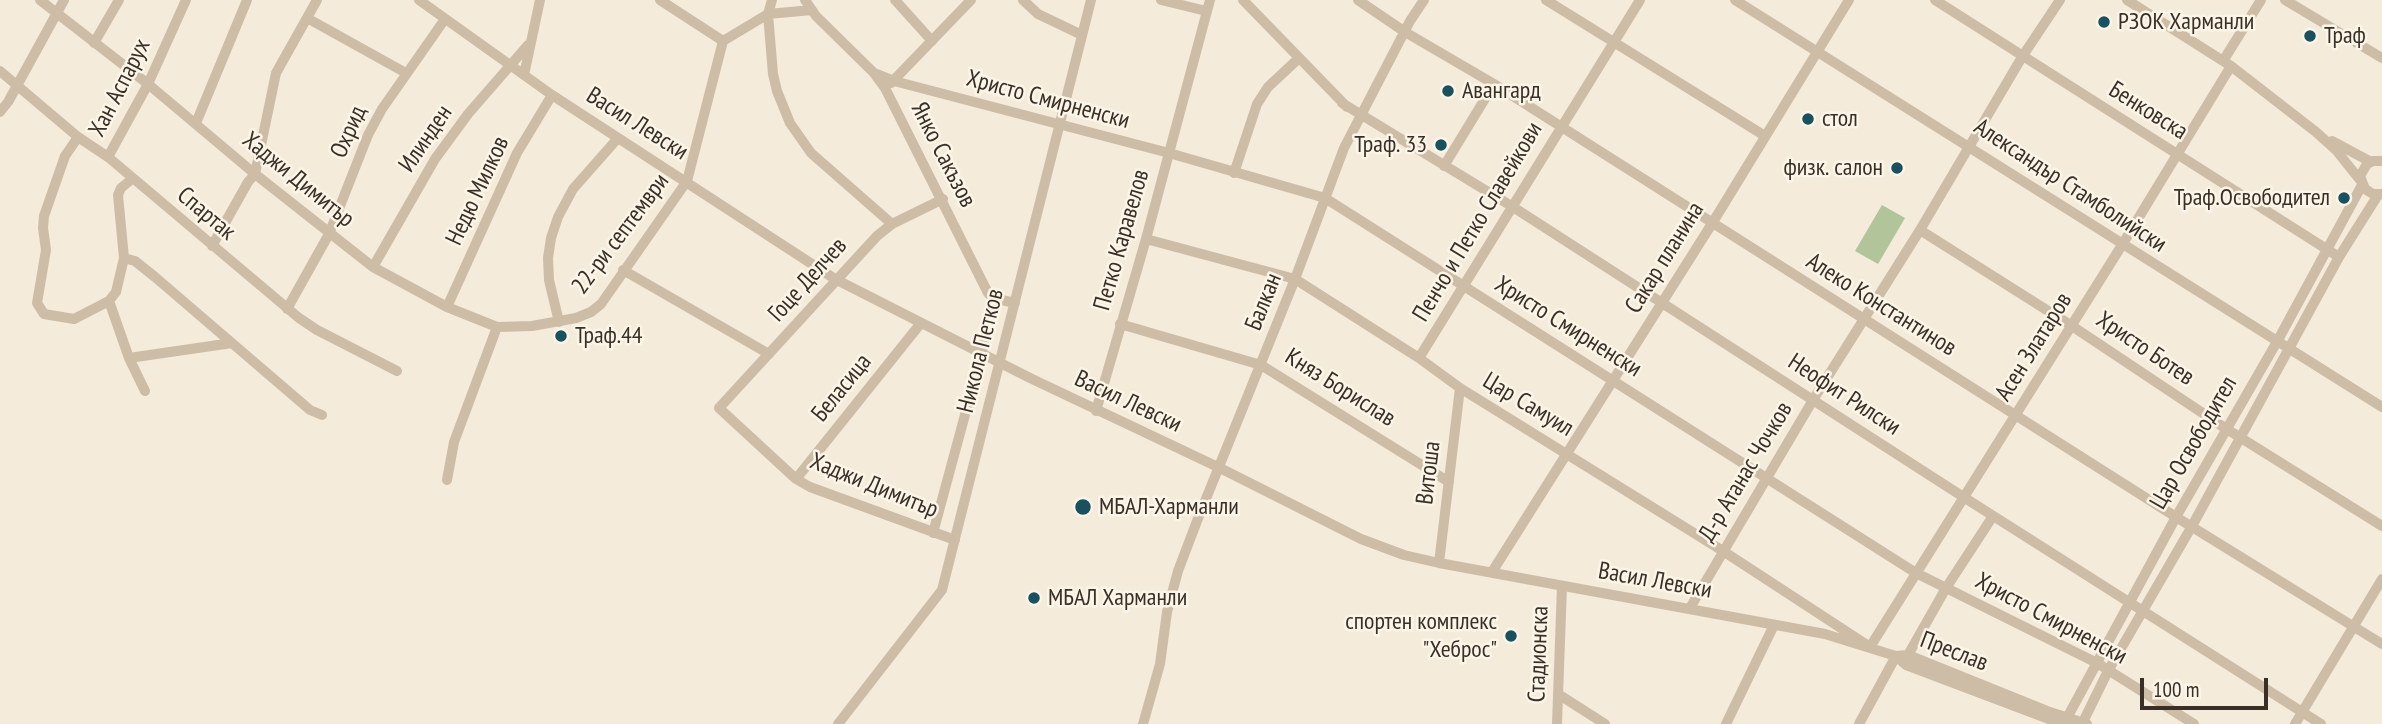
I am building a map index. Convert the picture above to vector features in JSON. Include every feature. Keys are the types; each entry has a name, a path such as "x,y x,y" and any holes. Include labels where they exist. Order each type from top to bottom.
{"street":[{"name":"Хаджи Димитър","path":"40,0 197,123 255,174 373,267 447,307 497,327 559,322"},
{"path":"0,112 64,0"},
{"path":"94,43 119,0"},
{"name":"Хан Аспарух","path":"108,157 148,84 186,0"},
{"path":"197,123 247,0"},
{"path":"212,246 255,174 276,73 317,0"},
{"name":"Васил Левски","path":"419,0 552,95 835,279 1096,411 1220,468 1361,539 1404,555 1439,563 1825,634 1896,656"},
{"name":"Илинден","path":"524,75 528,45 540,0"},
{"path":"660,0 723,41 768,15 812,10"},
{"path":"772,0 768,15 777,91 783,109 801,142 811,153 892,224"},
{"name":"Янко Сакъзов","path":"805,0 885,88 988,293 993,298"},
{"path":"895,0 932,41"},
{"path":"885,88 971,0"},
{"path":"1023,0 1038,14 1082,35"},
{"name":"Никола Петков","path":"838,724 942,590 1091,0"},
{"path":"1161,0 1206,11"},
{"name":"Петко Каравелов","path":"1096,411 1146,239 1210,0"},
{"name":"Неофит Рилски","path":"1243,0 1342,103 1361,117 1513,207 2321,724"},
{"name":"Алеко Константинов","path":"1358,0 2176,517 2382,643"},
{"name":"Балкан","path":"1143,724 1160,664 1167,612 1178,571 1296,279 1344,148 1424,0"},
{"path":"1546,0 1765,136"},
{"name":"Пенчо и Петко Славейкови","path":"1419,358 1640,0"},
{"name":"Александър Стамболийски","path":"1735,0 2382,407"},
{"name":"Сакар планина","path":"1492,572 1713,222 1849,0"},
{"name":"Бенковска","path":"1935,0 2339,257"},
{"name":"Д-р Атанас Чочков","path":"1690,608 1813,400 1920,230 2022,57 2060,0"},
{"path":"2127,0 2227,64 2316,132 2336,150 2368,192 2380,195"},
{"name":"Асен Златаров","path":"1870,647 2177,154 2261,0"},
{"path":"2285,0 2382,58"},
{"path":"307,18 406,73"},
{"name":"Охрид","path":"287,309 329,234 368,135 382,109 445,19"},
{"name":"22-ри септември","path":"559,322 591,312 601,304 687,181 723,41"},
{"name":"Илинден","path":"373,267 435,159 468,114 528,45"},
{"path":"1234,173 1257,104 1268,87 1298,59"},
{"name":"Спартак","path":"0,71 78,137 108,157 287,309 317,330 397,371"},
{"name":"Христо Смирненски","path":"874,73 894,81 1169,153 1325,198 1916,573 2097,663 2194,724"},
{"path":"1444,166 1494,84"},
{"name":"Недю Милков","path":"447,307 517,153 552,95"},
{"path":"2316,132 2375,161"},
{"name":"Хан Аспарух","path":"78,137 65,156 44,216 46,250 37,303 48,316 74,319 109,301"},
{"path":"559,322 549,280 548,258 558,217 573,189 618,138"},
{"name":"Цар Освободител","path":"2066,721 2225,428 2278,340 2361,183 2364,167 2375,161 2382,149"},
{"path":"132,179 121,188 118,195 124,258 116,292 109,301 129,358 145,391"},
{"name":"Цар Освободител","path":"2084,723 2108,671 2291,349 2339,257 2380,195"},
{"name":"Гоце Делчев","path":"719,408 870,243 892,224 943,199"},
{"name":"Христо Ботев","path":"1920,230 2072,326 2225,428 2382,526"},
{"name":"Цар Самуил","path":"1146,239 1296,279 1419,358 1460,388 1723,551 1870,647"},
{"path":"124,258 135,261 310,410 323,415"},
{"path":"623,270 769,354"},
{"path":"933,533 982,352 993,298 1016,303"},
{"name":"Беласица","path":"796,479 921,323"},
{"name":"Княз Борислав","path":"1120,324 1261,365 1449,482"},
{"path":"447,480 454,442 497,327"},
{"path":"129,358 232,343"},
{"name":"Витоша","path":"1439,563 1460,388"},
{"name":"Хаджи Димитър","path":"719,408 796,479 827,495 955,540"},
{"path":"1908,655 1946,588 1993,516"},
{"path":"2295,724 2382,579"},
{"name":"Стадионска","path":"1557,724 1562,586"},
{"path":"1726,724 1774,625"},
{"name":"Преслав","path":"1896,656 1908,655 2066,721"},
{"path":"1858,724 1896,656"},
{"name":"Преслав","path":"1896,656 1906,665 2066,721 2084,723"},
{"path":"1559,694 1605,724"}],"green space":[{"path":"1882,205 1905,218 1878,264 1855,251"}],"place":[{"name":"РЗОК Харманли","path":"2104,22"},
{"name":"Траф","path":"2310,36"},
{"name":"Авангард","path":"1448,91"},
{"name":"стол","path":"1808,119"},
{"name":"Траф. 33","path":"1441,145"},
{"name":"физк. салон","path":"1897,168"},
{"name":"Траф.Освободител","path":"2344,198"},
{"name":"Траф.44","path":"561,336"},
{"name":"МБАЛ-Харманли","path":"1083,507"},
{"name":"МБАЛ Харманли","path":"1034,598"},
{"name":"спортен комплекс \"Хеброс\"","path":"1511,636"}]}
